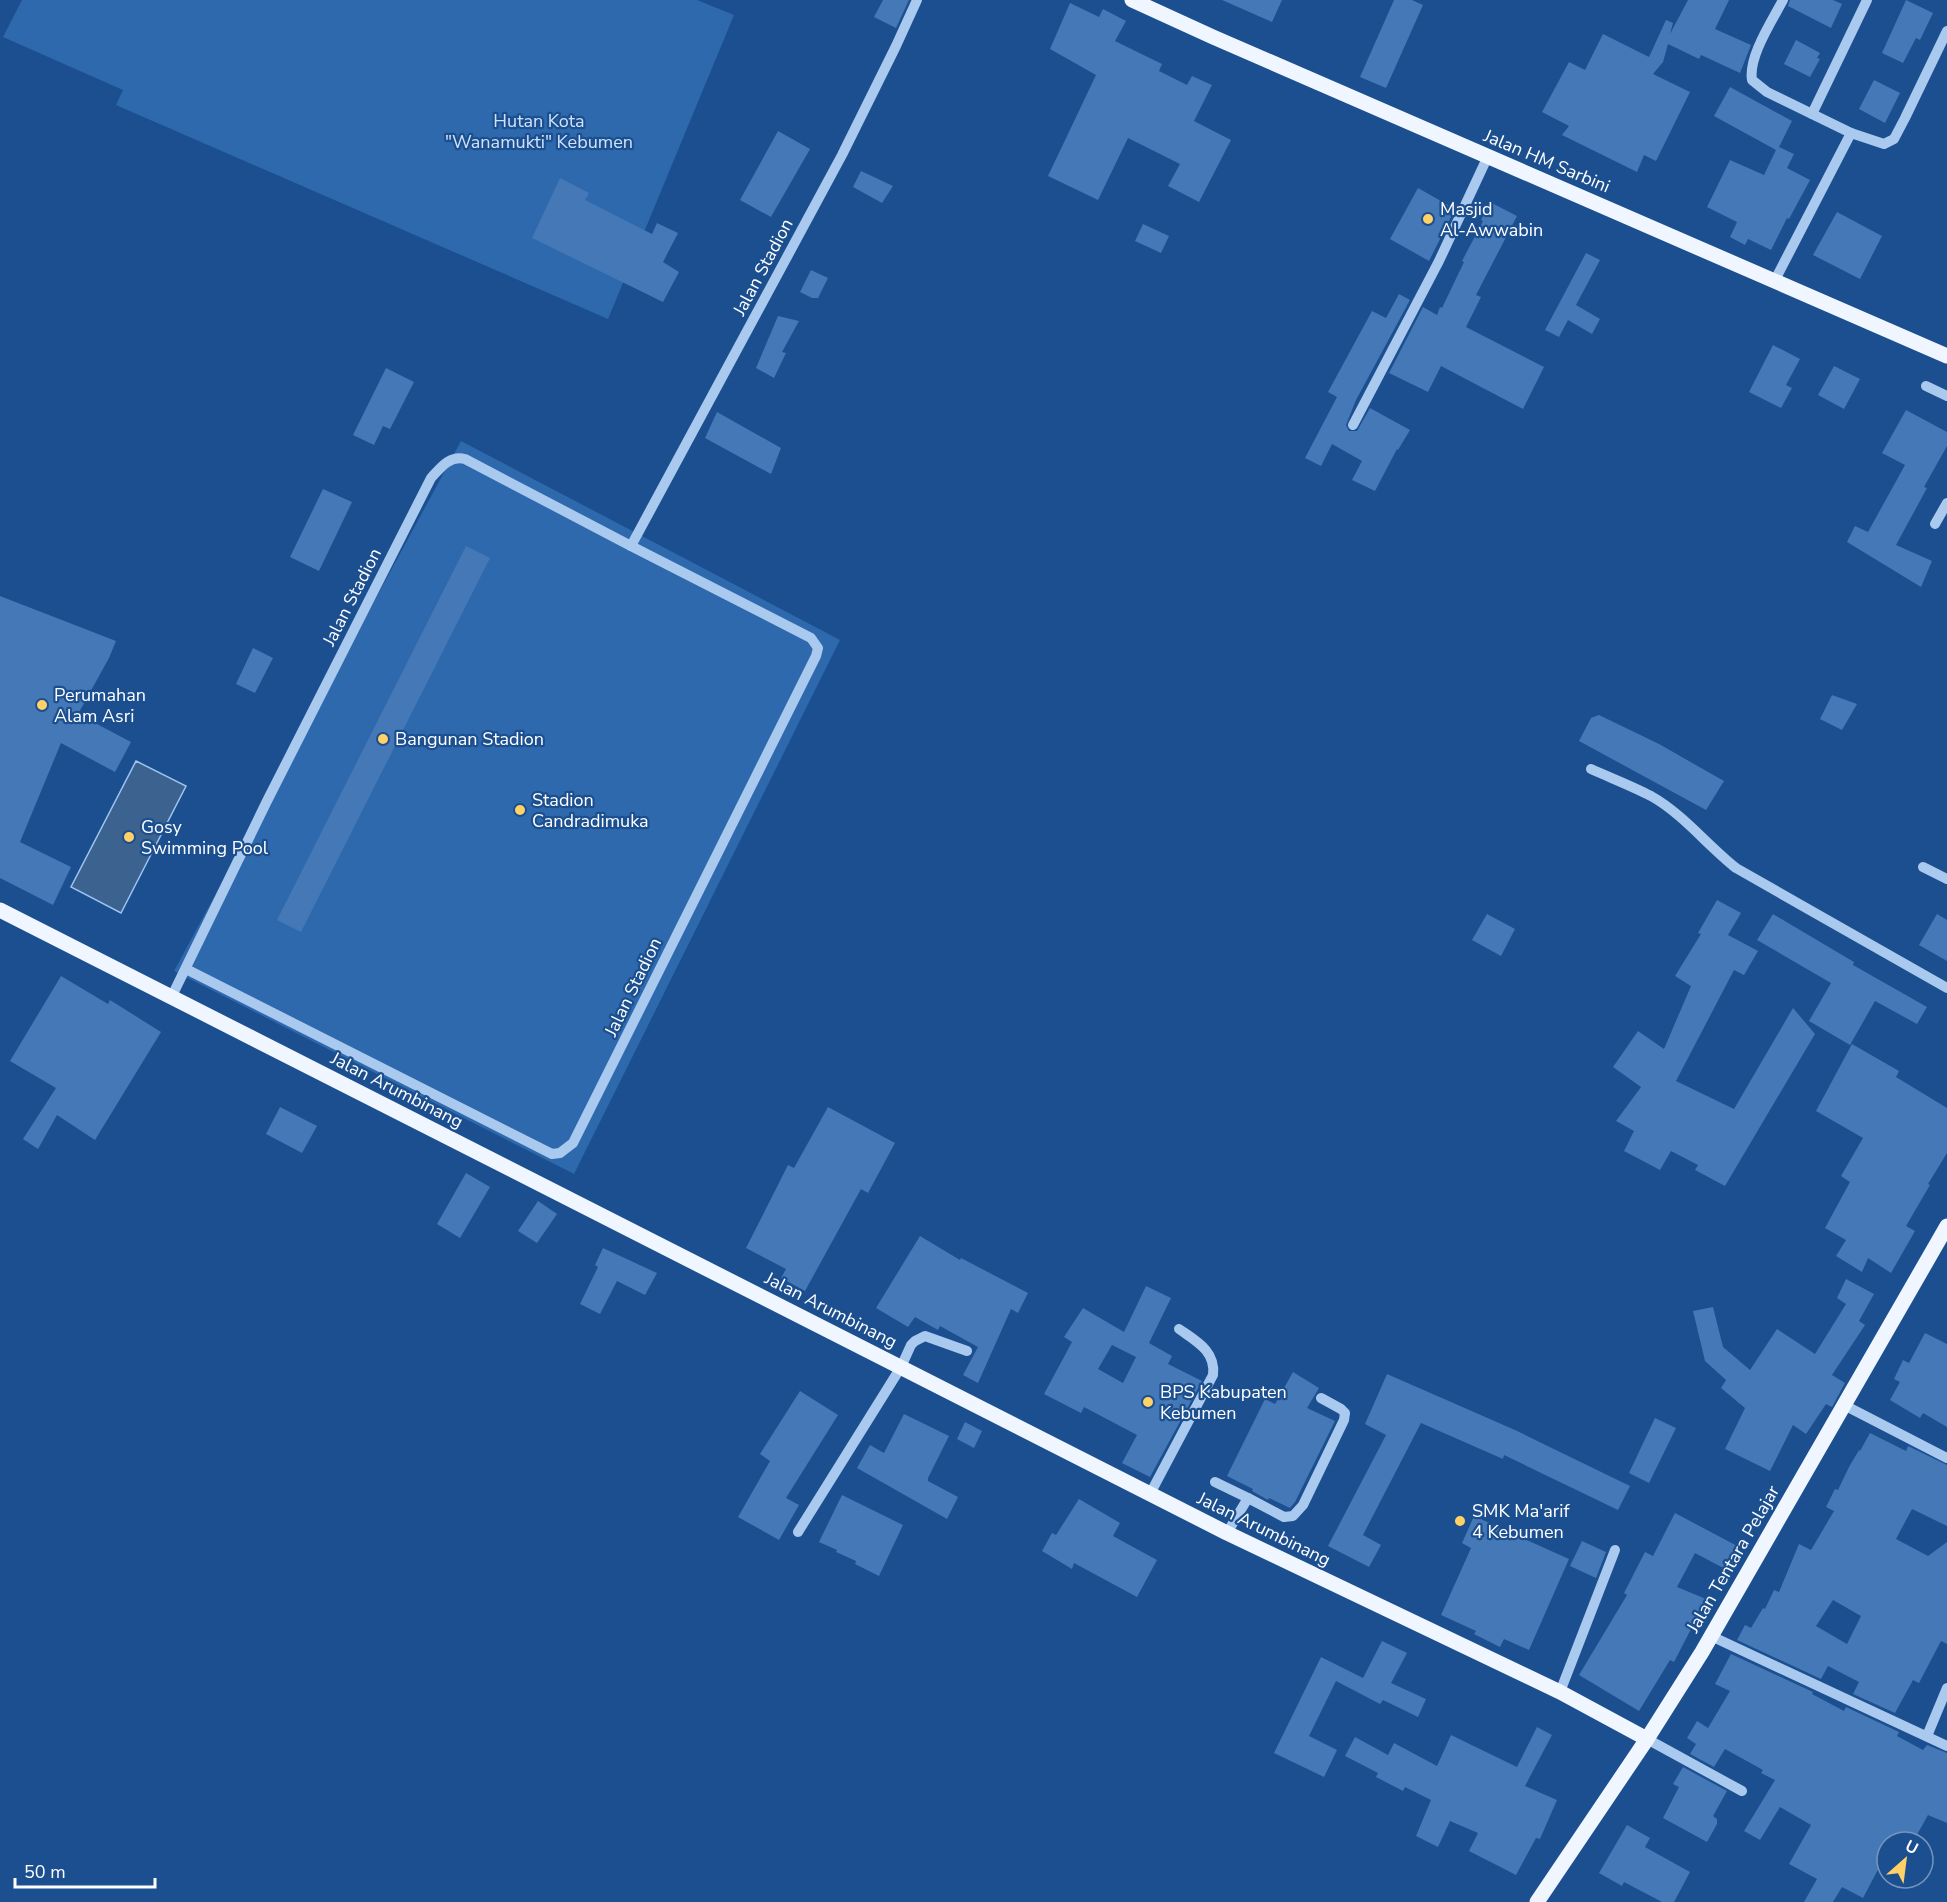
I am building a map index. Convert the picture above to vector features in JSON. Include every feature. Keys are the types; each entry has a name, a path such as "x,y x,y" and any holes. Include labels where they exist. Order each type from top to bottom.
{"main road":[{"name":"Jalan HM Sarbini","path":"1132,0 1947,356"},
{"name":"Jalan Arumbinang","path":"0,910 1227,1533 1560,1692 1647,1739"},
{"name":"Jalan Tentara Pelajar","path":"1537,1902 1647,1739 1711,1636 1947,1226"}],"street":[{"name":"Jalan Stadion","path":"632,546 842,154 917,0"},
{"path":"1784,0 1754,59 1750,72 1752,80 1767,92 1851,133 1884,144 1894,139 1947,32"},
{"path":"1812,114 1867,0"},
{"path":"1775,280 1851,133"},
{"path":"1353,425 1439,261 1488,156"},
{"path":"1926,386 1947,396"},
{"name":"Jalan Stadion","path":"171,998 267,801 431,478 448,461 459,457 465,459 811,638 818,648 790,709 573,1143 560,1153 552,1154 186,969"},
{"path":"1935,524 1947,503"},
{"path":"1591,769 1652,796 1736,868 1947,988"},
{"path":"1923,867 1947,879"},
{"path":"1150,1494 1213,1375 1214,1365 1210,1355 1197,1341 1179,1329"},
{"path":"798,1532 915,1341 925,1336 967,1351"},
{"path":"1215,1482 1284,1517 1293,1516 1303,1505 1344,1420 1345,1413 1341,1409 1321,1398"},
{"path":"1844,1405 1947,1458"},
{"path":"1227,1533 1248,1498"},
{"path":"1560,1692 1615,1550"},
{"path":"1711,1636 1947,1746"},
{"path":"1927,1736 1947,1688"},
{"path":"1647,1739 1742,1791"}],"green space":[{"name":"Hutan Kota \"Wanamukti\" Kebumen","path":"22,0 697,0 734,15 608,319 116,105 123,90 3,37"},
{"name":"Stadion Candradimuka","path":"461,441 840,640 574,1174 174,971"}],"shaded area":[{"name":"Gosy Swimming Pool","path":"136,761 186,786 121,913 71,887"}],"building":[{"path":"883,0 909,0 896,28 874,17"},
{"path":"1222,0 1282,0 1272,22"},
{"path":"1394,0 1412,0 1423,5 1386,88 1360,77"},
{"path":"1688,0 1729,0 1715,29 1751,45 1740,73 1701,55 1699,59 1668,44 1663,62 1653,74 1690,92 1656,161 1644,155 1637,172 1562,135 1569,126 1542,112 1569,62 1585,70 1603,34 1649,57 1666,20 1673,23 1670,34"},
{"path":"1790,0 1833,0 1842,4 1831,28 1788,6"},
{"path":"1906,0 1933,13 1920,40 1916,38 1903,63 1882,53"},
{"path":"1070,3 1099,17 1103,9 1126,21 1115,41 1162,64 1159,71 1187,85 1192,76 1212,85 1194,121 1231,140 1199,202 1168,186 1180,164 1128,138 1098,200 1048,176 1096,75 1050,49"},
{"path":"1796,40 1820,53 1817,58 1820,59 1810,77 1784,64"},
{"path":"1874,80 1900,93 1885,123 1859,109"},
{"path":"1730,87 1792,121 1779,147 1794,154 1787,168 1810,180 1771,250 1748,239 1745,245 1730,237 1737,222 1707,207 1730,160 1764,175 1776,150 1714,116"},
{"path":"778,131 810,149 771,217 740,200"},
{"path":"861,171 893,186 882,203 853,187"},
{"path":"560,178 589,193 585,200 652,234 657,223 678,233 663,262 679,272 663,302 532,238"},
{"path":"1418,188 1455,209 1429,261 1390,239"},
{"path":"1490,202 1517,216 1476,295 1481,297 1466,327 1544,367 1523,409 1441,366 1428,392 1389,373 1423,307 1437,315 1440,307 1442,308"},
{"path":"1837,212 1882,236 1860,279 1813,255"},
{"path":"1143,224 1169,236 1161,253 1135,241"},
{"path":"1586,253 1600,260 1576,305 1600,319 1592,334 1568,320 1559,337 1545,330"},
{"path":"811,270 828,278 818,298 812,298 800,292"},
{"path":"1399,294 1410,300 1356,400 1346,425 1349,431 1357,431 1370,408 1410,430 1397,449 1375,491 1352,480 1362,461 1332,444 1321,466 1305,458 1337,397 1328,392 1372,311 1386,318"},
{"path":"778,316 799,321 782,352 786,353 774,378 756,368"},
{"path":"1773,345 1800,359 1786,385 1792,388 1781,408 1749,392"},
{"path":"1834,366 1860,379 1844,409 1818,395"},
{"path":"386,368 414,382 390,429 383,426 374,445 353,435"},
{"path":"1906,410 1947,432 1947,446 1896,545 1932,561 1921,587 1847,542 1855,526 1868,532 1905,465 1882,453"},
{"path":"717,412 781,448 771,474 705,438"},
{"path":"323,489 352,502 319,571 290,557"},
{"name":"Bangunan Stadion","path":"466,546 490,558 301,932 277,920"},
{"name":"Perumahan Alam Asri","path":"0,596 116,641 78,714 131,742 115,772 61,743 20,842 71,867 53,905 0,878"},
{"path":"253,648 273,658 255,693 236,684"},
{"path":"1832,695 1857,704 1842,730 1820,719"},
{"path":"1599,715 1659,744 1724,781 1706,810 1579,741 1591,718"},
{"path":"1717,900 1741,913 1728,935 1758,951 1744,975 1734,970 1676,1081 1734,1109 1793,1008 1815,1034 1725,1186 1695,1170 1698,1165 1671,1151 1660,1170 1624,1151 1634,1131 1616,1121 1641,1087 1613,1067 1638,1031 1664,1049 1691,986 1675,976 1701,934 1698,933"},
{"path":"1487,914 1515,929 1501,956 1472,940"},
{"path":"1773,914 1854,962 1853,965 1927,1007 1917,1024 1875,1001 1850,1045 1809,1021 1831,983 1757,940"},
{"path":"1937,914 1947,920 1947,961 1919,945"},
{"path":"61,976 108,1004 110,1000 161,1032 95,1140 57,1115 38,1149 23,1139 56,1088 10,1061"},
{"path":"1852,1044 1899,1071 1896,1077 1947,1108 1947,1153 1906,1226 1915,1231 1891,1273 1868,1258 1862,1272 1836,1256 1846,1240 1825,1228 1850,1182 1841,1176 1863,1138 1816,1111"},
{"path":"280,1107 317,1126 302,1153 266,1134"},
{"path":"828,1107 895,1143 868,1193 861,1189 805,1291 781,1278 786,1269 746,1248 788,1165 794,1168"},
{"path":"466,1173 490,1187 460,1238 437,1224"},
{"path":"538,1201 557,1214 537,1243 518,1231"},
{"path":"920,1236 960,1260 961,1258 1028,1293 1018,1313 1011,1309 978,1383 963,1375 978,1347 940,1326 938,1330 915,1317 908,1327 876,1308"},
{"path":"603,1248 657,1273 645,1295 617,1281 600,1314 580,1304 598,1267 595,1265"},
{"path":"1846,1279 1874,1294 1859,1321 1865,1325 1832,1375 1845,1383 1832,1407 1826,1404 1806,1434 1793,1425 1770,1471 1725,1449 1745,1408 1721,1388 1726,1380 1705,1361 1693,1311 1713,1307 1723,1347 1750,1370 1777,1329 1815,1354 1846,1304 1837,1298"},
{"path":"1146,1286 1171,1298 1149,1343 1172,1356 1168,1364 1202,1381 1150,1477 1122,1463 1137,1435 1084,1407 1081,1413 1044,1394 1072,1342 1064,1337 1083,1308 1124,1332","holes":["1112,1345 1136,1357 1123,1383 1098,1369"]},
{"path":"1925,1333 1947,1344 1947,1427 1923,1413 1920,1418 1890,1400 1900,1382 1894,1379 1903,1360 1909,1363"},
{"path":"1293,1372 1319,1388 1307,1408 1335,1421 1290,1508 1269,1498 1268,1500 1252,1491 1253,1489 1227,1476 1265,1399 1275,1404"},
{"path":"1387,1374 1515,1430 1630,1486 1618,1510 1504,1455 1503,1459 1421,1423 1363,1535 1381,1545 1369,1567 1328,1546 1386,1435 1365,1424"},
{"path":"800,1391 838,1415 786,1498 799,1505 779,1540 738,1517 770,1461 760,1454"},
{"path":"904,1414 949,1436 928,1478 928,1481 958,1497 947,1519 857,1468 870,1445 884,1453"},
{"path":"1655,1418 1676,1428 1649,1483 1629,1473"},
{"path":"965,1422 982,1431 974,1448 957,1439"},
{"path":"1870,1433 1906,1451 1908,1446 1947,1465 1947,1526 1912,1509 1896,1539 1928,1556 1947,1542 1947,1644 1941,1641 1919,1683 1913,1680 1895,1713 1853,1694 1859,1682 1828,1666 1821,1679 1737,1640 1745,1625 1751,1628 1763,1608 1765,1609 1774,1590 1779,1592 1799,1544 1811,1550 1834,1511 1826,1507","holes":["1833,1600 1861,1616 1847,1644 1816,1626"]},
{"path":"842,1495 903,1525 879,1576 855,1564 856,1561 836,1552 837,1550 819,1542"},
{"path":"1079,1499 1120,1523 1113,1536 1157,1560 1137,1597 1074,1563 1072,1569 1042,1551 1052,1533 1056,1535"},
{"path":"1675,1513 1741,1548 1729,1571 1695,1553 1677,1587 1706,1599 1693,1629 1674,1662 1670,1660 1639,1711 1579,1675 1627,1595 1624,1593 1645,1552 1653,1556"},
{"path":"1474,1516 1569,1559 1529,1650 1504,1639 1500,1647 1474,1634 1476,1631 1441,1615 1471,1548 1462,1543"},
{"path":"1582,1541 1606,1552 1596,1578 1570,1566"},
{"path":"1382,1641 1407,1653 1391,1683 1426,1699 1418,1717 1383,1700 1380,1704 1336,1681 1309,1736 1337,1750 1324,1777 1274,1753 1321,1657 1363,1678"},
{"path":"1731,1654 1813,1692 1812,1694 1844,1711 1846,1707 1899,1732 1897,1736 1923,1750 1927,1745 1947,1753 1947,1823 1928,1815 1920,1830 1875,1830 1875,1875 1863,1898 1842,1887 1833,1902 1804,1902 1817,1879 1789,1864 1811,1825 1780,1807 1760,1840 1744,1831 1775,1780 1761,1773 1763,1770 1725,1749 1714,1767 1690,1754 1696,1744 1687,1738 1697,1721 1708,1728 1730,1691 1715,1684"},
{"path":"1537,1727 1552,1735 1525,1786 1557,1800 1540,1839 1536,1838 1516,1875 1469,1851 1478,1833 1450,1821 1438,1847 1416,1836 1431,1800 1405,1787 1403,1791 1376,1777 1378,1773 1345,1756 1355,1737 1388,1755 1394,1743 1437,1766 1451,1735 1517,1767"},
{"path":"1683,1767 1727,1791 1713,1816 1717,1819 1717,1824 1707,1842 1663,1818 1679,1787 1673,1784"},
{"path":"1627,1825 1650,1838 1645,1847 1690,1872 1674,1902 1662,1902 1624,1882 1622,1886 1599,1873"}],"place":[{"name":"Masjid Al-Awwabin","path":"1428,219"},
{"name":"Perumahan Alam Asri","path":"42,705"},
{"name":"Bangunan Stadion","path":"383,739"},
{"name":"Stadion Candradimuka","path":"520,810"},
{"name":"Gosy Swimming Pool","path":"129,837"},
{"name":"BPS Kabupaten Kebumen","path":"1148,1402"},
{"name":"SMK Ma'arif 4 Kebumen","path":"1460,1521"}]}
